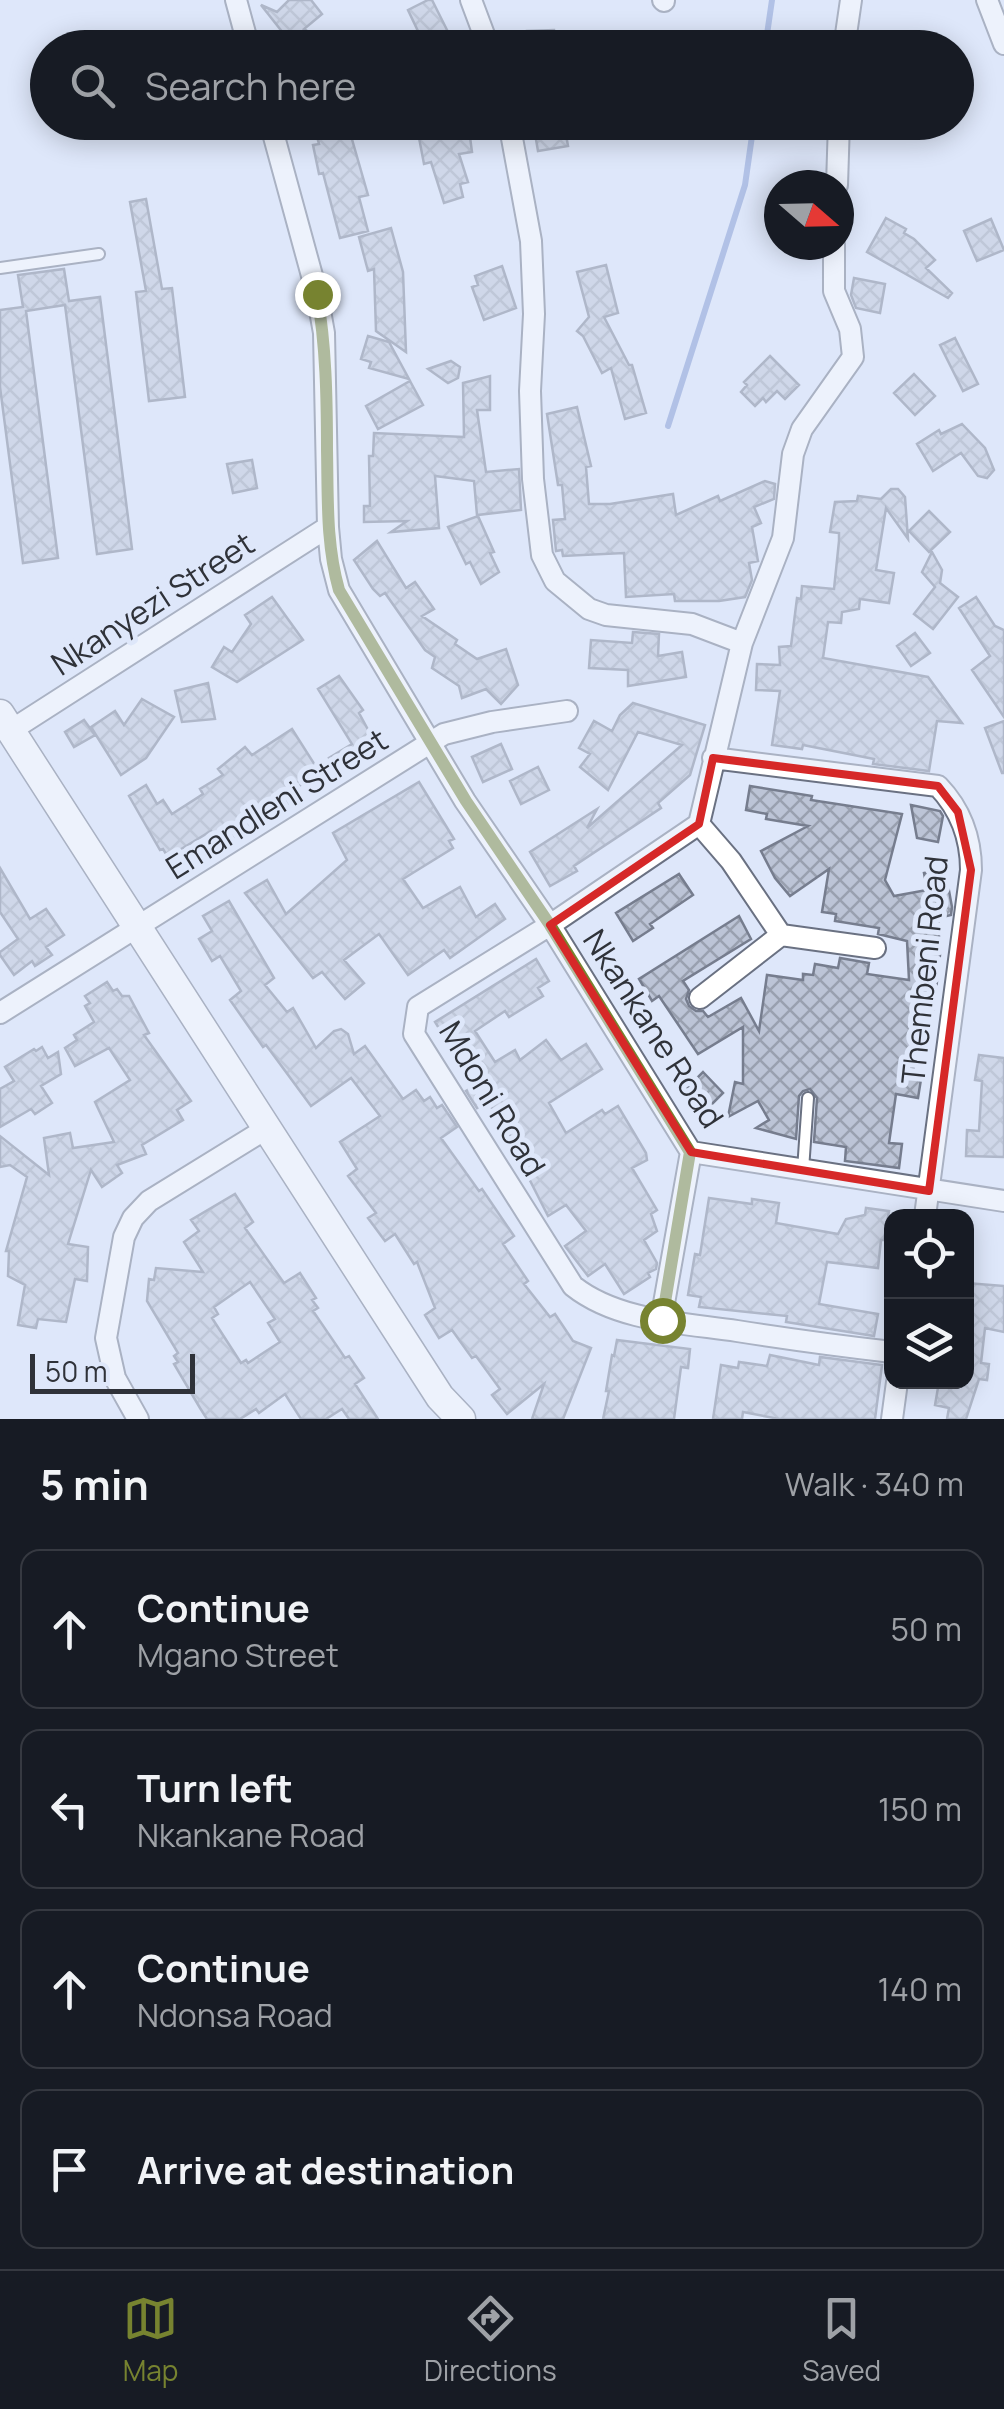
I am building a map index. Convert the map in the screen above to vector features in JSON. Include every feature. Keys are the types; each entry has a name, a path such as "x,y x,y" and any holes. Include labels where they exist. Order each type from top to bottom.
{"street":[{"path":"236,0 244,30"},
{"path":"471,0 482,30"},
{"path":"847,30 851,0"},
{"path":"987,0 1004,44"},
{"name":"Nkankane Road","path":"275,140 324,333 328,528 330,559 339,590 491,841 550,925 690,1152 1004,1201"},
{"path":"512,140 531,241 533,479 542,555 555,581 589,609 606,616 692,624 742,642"},
{"path":"837,170 838,140"},
{"path":"781,935 731,862 699,824 742,642 784,538 793,454 802,430 852,358 850,329 834,291 834,260"},
{"name":"Nkanyezi Street","path":"5,723 328,528"},
{"name":"Emandleni Street","path":"0,1013 444,734 567,711"},
{"path":"5,723 440,1397 461,1419"},
{"name":"Thembeni Road","path":"713,758 938,786 958,812 968,836 972,870 925,1209"},
{"name":"Mdoni Road","path":"699,824 550,925 418,1007 414,1034 573,1286 605,1306 662,1320 884,1351"},
{"path":"700,998 781,935 875,948"},
{"path":"138,1419 114,1378 106,1338 124,1237 133,1218 149,1202 268,1127"},
{"path":"662,1320 690,1152"},
{"path":"892,1419 896,1389"}],"lane":[{"path":"0,268 98,254"},
{"path":"803,1170 808,1098"}],"highlighted area":[{"path":"713,758 938,786 958,812 971,870 929,1191 691,1152 550,925 699,824"}],"building":[{"path":"289,0 311,0 322,14 306,30 281,30 261,5 277,12"},
{"path":"432,0 447,30 417,30 408,10"},
{"path":"318,140 352,140 368,195 359,197 368,231 340,238 323,173 319,174 313,145 319,144"},
{"path":"419,140 470,140 472,152 459,154 468,182 460,184 463,197 444,203 431,162 424,164"},
{"path":"536,140 567,140 568,146 538,151"},
{"path":"146,199 162,289 172,288 185,397 149,401 136,292 146,291 130,202"},
{"path":"886,218 906,229 904,233 935,260 926,268 952,293 948,298 867,252"},
{"path":"991,219 1004,250 977,261 964,231"},
{"path":"391,228 403,272 406,352 376,331 374,269 368,271 359,237"},
{"path":"606,265 618,313 604,317 632,365 646,413 625,419 611,368 602,373 577,331 589,317 577,272"},
{"path":"502,266 516,308 484,320 472,287 478,285 475,276"},
{"path":"64,269 69,301 100,297 132,549 97,554 65,305 26,311 58,558 23,563 0,387 0,310 23,307 18,275"},
{"path":"854,278 885,284 880,313 856,308 851,295"},
{"path":"368,336 389,342 409,379 369,368 371,362 361,359"},
{"path":"955,338 978,384 963,391 940,345"},
{"path":"770,356 799,385 785,399 777,391 755,406 741,392 747,385 744,382"},
{"path":"451,361 460,367 458,378 448,383 428,369"},
{"path":"914,374 935,396 915,415 894,393"},
{"path":"490,376 490,410 477,410 486,472 519,469 521,510 477,515 474,481 435,476 439,528 391,532 407,521 364,522 364,506 370,506 369,456 373,456 374,433 464,437 463,383"},
{"path":"410,381 423,405 378,429 366,406"},
{"path":"577,407 591,466 586,467 589,504 673,494 676,515 765,481 775,484 774,499 754,507 761,523 752,527 758,561 749,563 752,580 745,597 675,601 674,594 626,597 624,553 563,556 562,550 556,551 553,520 565,519 547,414"},
{"path":"962,424 985,448 994,470 987,478 978,476 961,453 933,471 917,444 939,430 941,434"},
{"path":"252,460 257,488 233,493 227,464"},
{"path":"891,489 898,489 905,497 908,539 886,508 876,570 894,573 889,603 860,599 859,609 842,612 841,623 828,622 823,658 928,677 962,723 937,721 929,771 873,764 874,759 803,745 802,749 772,745 780,691 756,690 757,664 780,665 779,647 791,646 802,586 834,589 839,533 830,532 835,502 857,501 858,496 881,499"},
{"path":"929,511 950,532 929,552 909,531"},
{"path":"478,516 499,572 481,584 448,527"},
{"path":"377,541 406,588 415,582 434,609 422,616 457,640 455,644 477,659 506,649 518,685 501,704 486,689 462,698 459,686 432,668 435,657 425,650 385,593 380,596 373,589 354,560"},
{"path":"932,552 942,570 940,583 958,597 933,629 914,614 935,587 922,572"},
{"path":"272,597 303,640 237,682 212,667 224,647 232,652 251,624 245,615"},
{"path":"976,597 995,626 1004,630 1004,717 972,670 990,656 959,608"},
{"path":"633,632 659,634 658,656 682,652 686,677 628,686 628,670 589,668 591,640 632,643"},
{"path":"915,633 930,653 911,666 897,646"},
{"path":"339,676 363,710 359,713 378,748 339,774 329,758 352,744 318,689"},
{"path":"208,683 215,719 182,722 175,691"},
{"path":"142,699 174,717 146,758 121,775 91,727 115,711 124,725"},
{"path":"633,703 705,725 690,775 658,803 661,808 574,866 577,871 550,886 530,852 597,809 587,828 682,745 638,732 608,790 580,767 590,754 579,748 594,721 612,731 620,715"},
{"path":"84,720 95,735 74,747 65,732"},
{"path":"1004,721 1004,773 1002,773 985,728"},
{"path":"292,729 320,773 283,796 289,803 268,820 265,817 220,846 211,831 168,857 160,850 129,796 146,785 157,804 163,800 172,814 203,794 200,789 223,775 218,769 245,747 252,755"},
{"path":"501,744 512,769 483,782 472,757"},
{"path":"538,767 549,790 521,804 510,781"},
{"path":"419,782 454,839 449,841 453,848 403,879 423,908 460,887 476,917 495,904 505,919 450,958 444,950 408,975 379,934 344,960 364,983 345,999 322,972 313,978 245,893 267,880 286,914 347,860 333,833"},
{"path":"750,786 902,814 885,880 894,896 927,890 924,873 945,869 952,907 951,915 938,918 940,955 933,1016 931,1024 920,1023 913,1072 922,1073 918,1098 896,1094 889,1143 902,1144 899,1168 845,1161 846,1147 814,1142 817,1098 810,1089 799,1096 796,1139 756,1128 769,1120 758,1101 728,1117 735,1082 743,1084 743,1027 698,1054 659,996 652,1001 639,979 739,916 751,939 683,981 689,990 689,1006 708,1017 741,998 759,1031 767,975 803,980 803,974 813,975 815,964 838,968 840,958 869,963 867,974 909,980 907,941 878,934 879,928 835,921 836,914 822,912 829,869 790,896 775,878 761,851 808,826 766,819 767,814 746,810"},
{"path":"911,805 940,811 943,816 938,842 917,838"},
{"path":"0,868 30,919 46,909 64,935 46,947 52,955 35,966 32,961 14,975 0,955 18,939 0,912"},
{"path":"679,874 693,895 650,924 653,928 633,941 616,913"},
{"path":"229,901 274,978 265,985 287,1012 293,1008 316,1048 341,1029 348,1034 354,1054 365,1046 403,1099 416,1090 424,1101 430,1097 437,1108 442,1105 457,1127 441,1138 514,1236 503,1244 528,1281 524,1284 550,1317 555,1314 573,1341 591,1348 563,1419 532,1419 544,1384 507,1414 492,1395 500,1389 476,1356 472,1358 452,1330 439,1338 425,1315 435,1308 417,1262 414,1264 395,1234 385,1241 368,1218 376,1213 348,1176 357,1169 340,1142 380,1116 351,1078 311,1106 230,1000 241,991 220,956 212,961 199,939 212,931 203,916"},
{"path":"536,959 549,981 538,988 543,996 509,1017 505,1011 475,1031 495,1062 515,1050 520,1060 546,1040 561,1060 586,1044 602,1069 549,1103 566,1133 602,1110 605,1114 618,1106 646,1153 647,1160 632,1168 657,1210 651,1214 657,1231 644,1240 657,1263 656,1269 648,1273 650,1277 624,1294 605,1264 588,1276 565,1246 586,1231 566,1205 548,1216 513,1147 516,1145 488,1102 477,1108 466,1091 485,1080 459,1041 450,1046 435,1022"},
{"path":"107,982 113,991 117,989 122,996 129,996 149,1033 144,1035 191,1101 177,1110 183,1120 142,1145 146,1154 117,1165 122,1173 102,1187 91,1170 68,1244 88,1247 87,1281 75,1279 66,1322 38,1319 36,1328 18,1325 25,1285 8,1276 6,1251 27,1177 10,1165 0,1167 0,1136 49,1175 44,1138 70,1133 73,1148 114,1142 95,1102 130,1080 109,1048 75,1066 65,1048 77,1040 74,1035 94,1022 85,1006 90,1003 85,996"},
{"path":"42,1047 48,1058 58,1052 61,1074 41,1086 52,1103 35,1114 31,1109 0,1127 0,1089 14,1081 5,1067"},
{"path":"979,1055 1004,1058 1004,1157 966,1156 967,1130 979,1131 982,1081 975,1080"},
{"path":"703,1072 723,1093 706,1110 685,1090"},
{"path":"235,1194 253,1222 245,1228 284,1283 300,1273 316,1298 312,1300 318,1308 313,1311 345,1358 349,1356 364,1378 355,1384 378,1419 349,1419 342,1409 326,1419 301,1419 285,1394 259,1413 256,1409 240,1419 207,1419 174,1364 178,1362 174,1356 178,1353 147,1301 149,1279 154,1280 156,1268 203,1272 184,1242 199,1231 191,1220","holes":["250,1282 275,1319 268,1323 280,1342 248,1363 241,1363 212,1318 218,1314 214,1307"]},
{"path":"709,1198 779,1203 776,1223 838,1234 846,1219 865,1215 866,1208 884,1210 884,1240 878,1268 827,1262 819,1304 878,1314 874,1336 786,1322 787,1316 699,1307 701,1297 688,1295 695,1254 700,1255"},
{"path":"974,1284 1004,1286 1004,1332 985,1328 981,1363 989,1364 987,1380 979,1379 966,1419 947,1419 949,1408 935,1405 938,1389 974,1389"},
{"path":"617,1340 690,1349 688,1368 681,1367 674,1419 603,1419"},
{"path":"770,1355 819,1365 820,1357 882,1365 875,1419 779,1419 743,1412 742,1419 713,1419 721,1365 738,1368 739,1362 767,1366"}],"waterway":[{"path":"768,30 772,0"},
{"path":"668,426 745,185 751,140"}],"route":[{"path":"317,294 324,333 327,392 330,559 339,590 466,801 550,925 690,1152 662,1320"}]}
